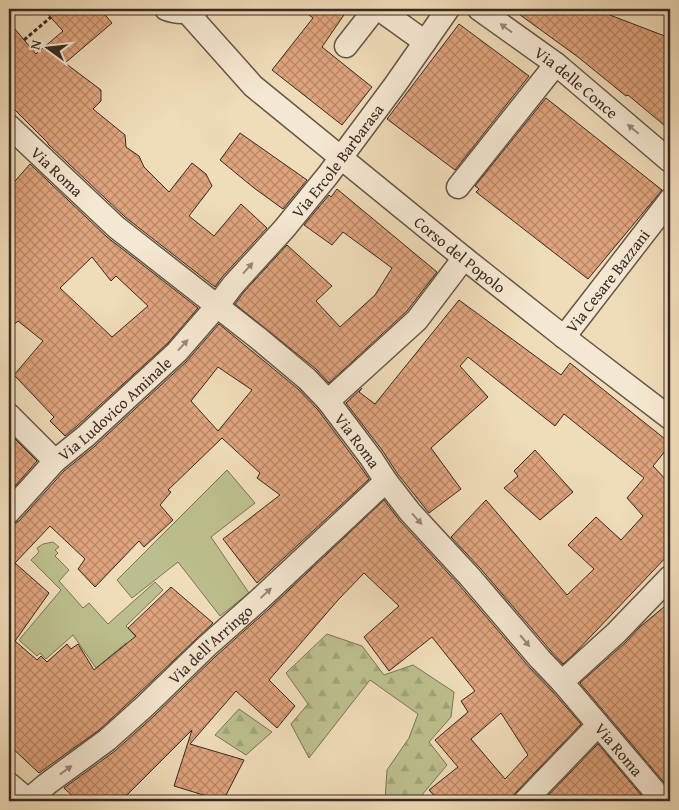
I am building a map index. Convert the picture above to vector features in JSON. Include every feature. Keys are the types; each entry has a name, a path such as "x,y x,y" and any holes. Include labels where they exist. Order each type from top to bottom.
{"street":[{"path":"346,46 375,9"},
{"path":"379,9 424,42"},
{"name":"Via Ercole Barbarasa","path":"218,306 233,285 284,229 341,158 448,9"},
{"name":"Via delle Conce","path":"479,9 556,64 670,161"},
{"name":"Corso del Popolo","path":"183,10 253,86 464,258 670,418"},
{"path":"458,187 556,64"},
{"name":"Via Roma","path":"9,126 116,227 218,306 307,379 328,401 410,512 562,682 663,801"},
{"name":"Via Cesare Bazzani","path":"564,337 670,200"},
{"path":"328,401 417,320 464,258"},
{"name":"Via Ludovico Aminale","path":"9,512 55,461 86,436 177,352 218,306"},
{"path":"9,415 55,461"},
{"name":"Via dell'Arringo","path":"28,801 47,784 107,740 146,706 207,646 386,482"},
{"path":"562,682 616,633 670,577"},
{"path":"524,801 598,725"},
{"path":"9,784 28,801"}],"path":[{"path":"24,40 50,17"}],"green space":[{"path":"227,470 255,503 211,537 249,593 220,616 178,562 132,598 117,580"},
{"path":"53,542 59,547 55,550 58,553 55,556 69,570 59,581 83,608 89,603 108,624 155,582 163,590 126,626 153,656 148,660 126,643 96,668 73,635 46,659 40,653 37,656 19,640 61,590 31,560 39,552 37,548 43,544"},
{"path":"327,634 362,646 384,675 413,665 454,692 451,717 429,742 447,765 417,801 385,801 387,770 409,738 418,714 370,680 309,758 291,724 308,704 286,673"},
{"path":"239,709 272,732 246,755 215,735"}],"building":[{"path":"43,9 100,9 112,23 65,63 101,90 101,101 93,109 125,135 126,147 139,156 144,167 169,192 192,163 206,174 212,186 189,216 214,236 241,204 267,228 215,287 125,217 9,104 9,22 36,54 63,31"},
{"path":"301,9 348,9 322,47 372,87 342,125 272,70 313,18"},
{"path":"512,9 594,9 670,38 670,130 628,95 626,96 578,57"},
{"path":"459,24 529,76 455,170 387,119"},
{"path":"546,98 662,190 588,279 476,192 479,189 475,186"},
{"path":"240,133 307,180 283,209 220,160"},
{"path":"30,164 107,237 198,308 168,343 65,436 50,421 54,417 14,375 43,341 18,321 9,329 9,188","holes":["92,257 111,281 116,276 148,306 112,337 60,288"]},
{"path":"337,189 437,272 407,311 329,383 316,369 235,304 287,245 332,286 316,301 340,327 375,295 392,268 343,232 332,245 304,225 329,195 331,197"},
{"path":"459,300 561,375 570,363 670,443 653,466 670,484 670,553 563,664 451,537 486,500 567,595 594,569 568,545 596,517 621,540 643,516 627,498 644,478 564,414 555,426 468,357 460,366 488,397 431,448 461,489 429,513 346,403 362,388 359,392 375,404"},
{"path":"219,324 298,389 318,410 369,479 257,583 223,539 280,495 257,478 260,473 222,438 168,490 171,492 160,505 173,520 144,547 139,541 95,587 78,569 85,559 50,526 15,563 49,593 15,641 37,660 41,656 47,662 67,644 71,649 78,644 94,670 136,636 128,628 171,587 213,623 99,730 39,773 9,745 9,525 19,521 64,471 95,446 186,362","holes":["218,367 252,390 218,431 191,401"]},
{"path":"9,433 37,461 9,493"},
{"path":"535,450 573,492 540,520 504,488 518,476 514,471"},
{"path":"384,500 400,521 460,586 581,724 516,792 512,797 512,801 439,801 429,790 458,767 435,740 468,712 461,701 475,691 432,637 389,671 364,637 399,606 364,573 338,600 269,680 295,706 277,728 236,691 190,744 244,760 223,801 174,786 192,730 125,797 102,801 78,801 64,788 115,751","holes":["501,713 528,755 505,779 471,739"]},
{"path":"670,602 670,786 668,787 580,683 641,626"},
{"path":"598,744 646,801 543,801"}]}
